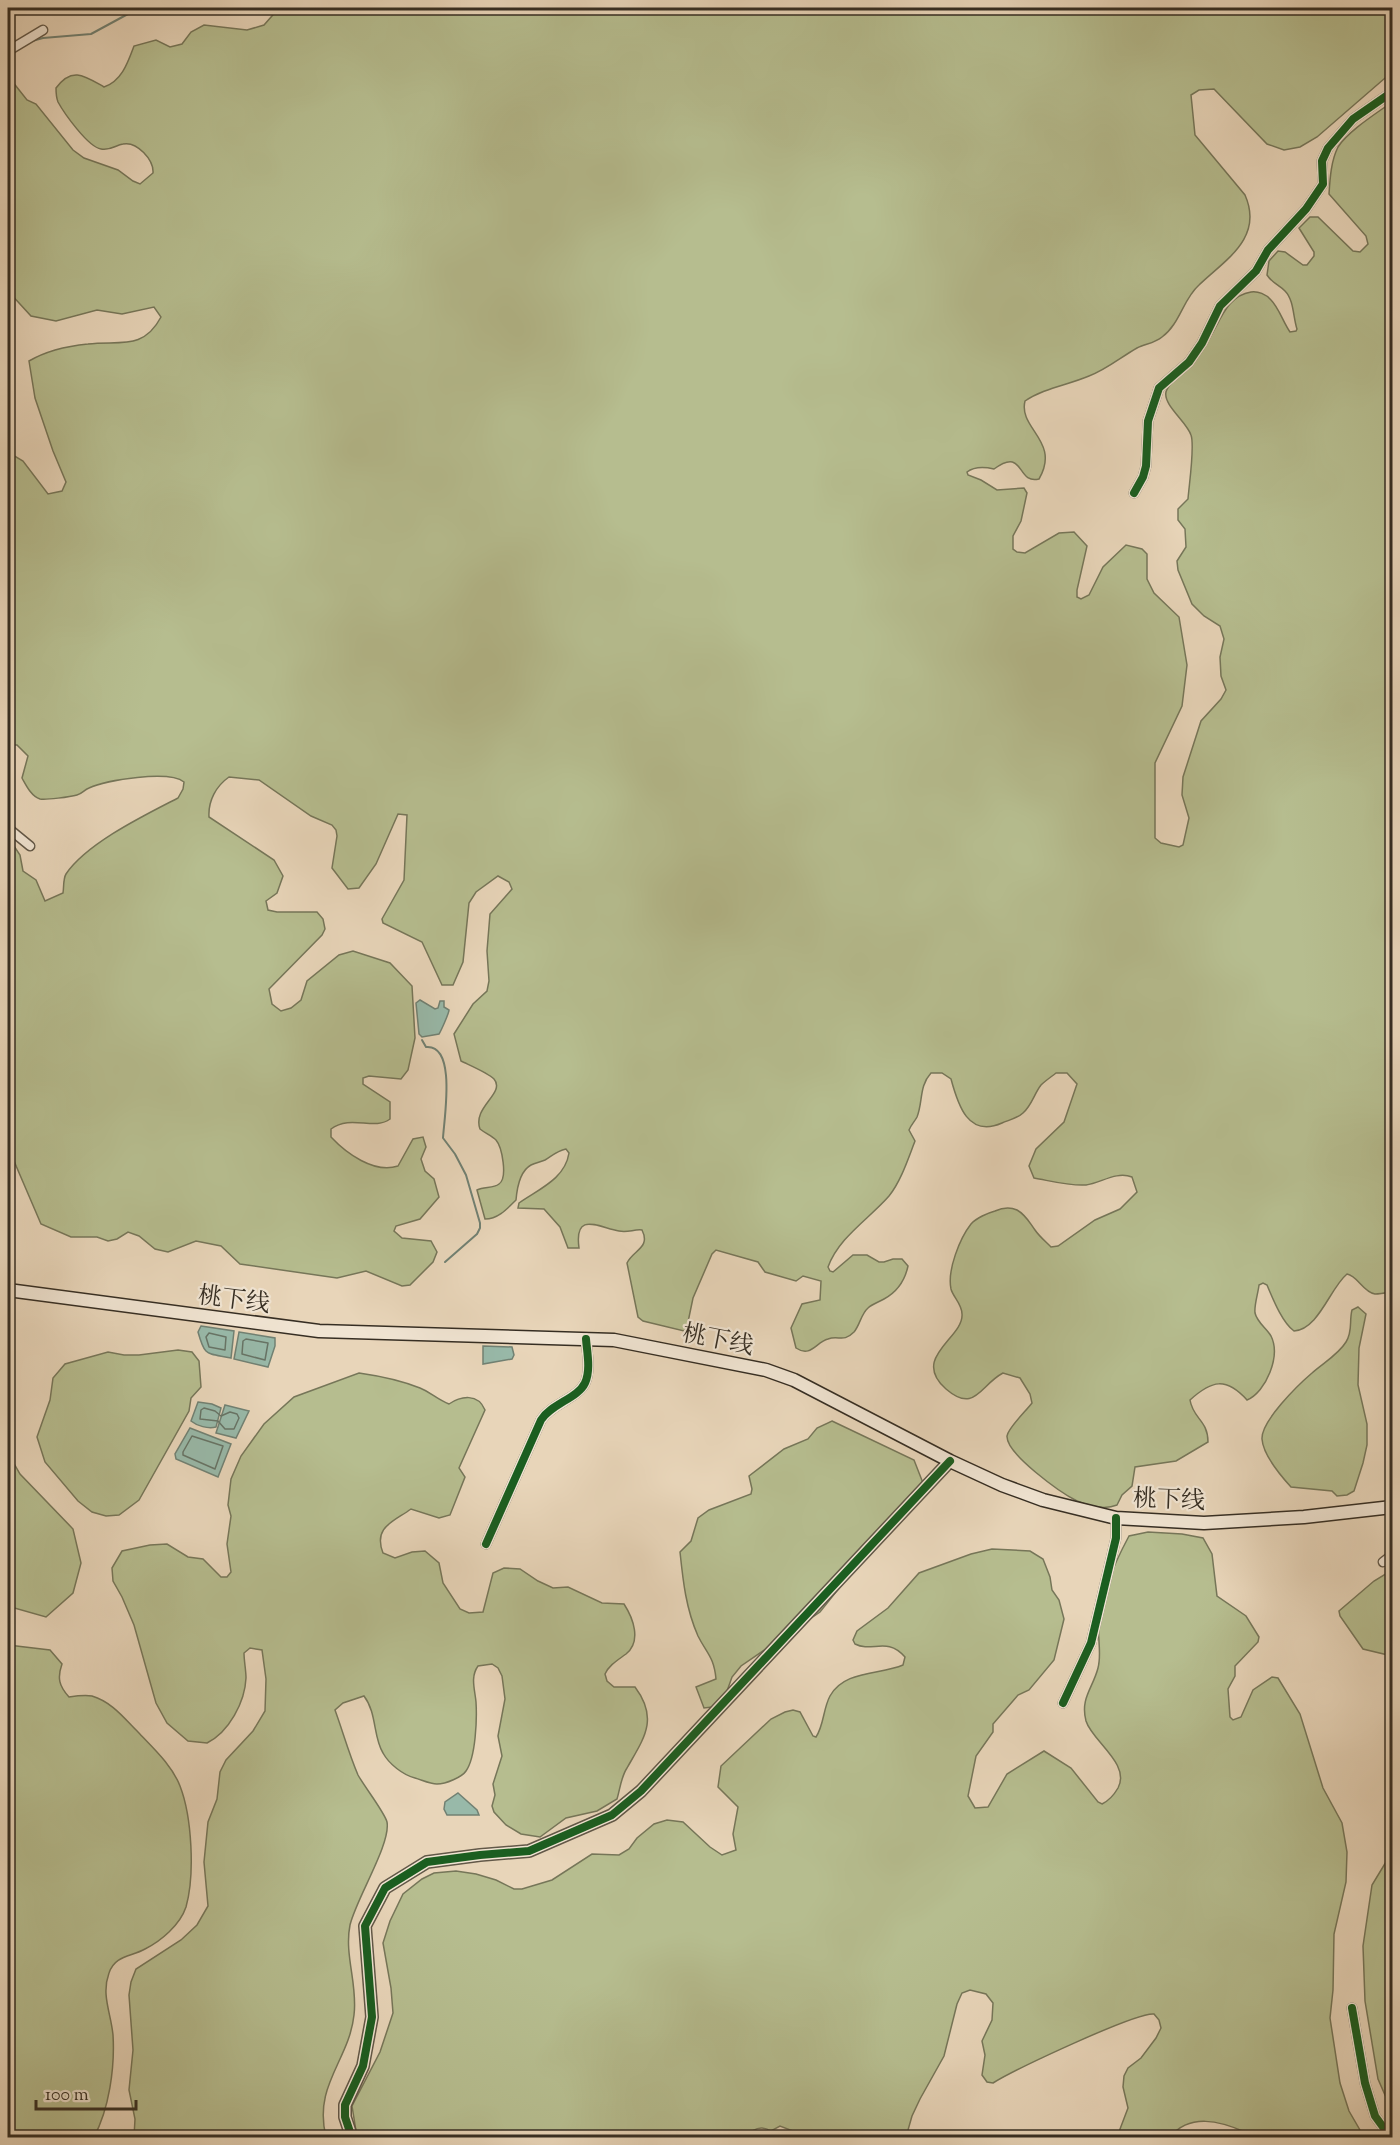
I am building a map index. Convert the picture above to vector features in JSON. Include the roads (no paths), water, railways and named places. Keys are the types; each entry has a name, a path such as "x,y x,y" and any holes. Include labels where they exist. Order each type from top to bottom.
{"main road":[{"name":"桃下线","path":"8,1290 319,1331 614,1340 765,1370 781,1375 1002,1485 1059,1504 1116,1518 1204,1523 1304,1517 1392,1507"}],"street":[{"path":"8,51 43,30"},
{"path":"1134,493 1146,466 1148,421 1159,388 1189,362 1202,343 1220,306 1256,271 1268,250 1306,209 1323,184 1322,161 1328,148 1353,119 1392,93"},
{"path":"8,828 30,846"},
{"path":"486,1544 540,1420 551,1408 577,1391 585,1382 588,1372 586,1339"},
{"path":"352,2138 345,2117 345,2105 363,2066 372,2017 365,1926 385,1888 427,1862 529,1851 612,1815 640,1791 950,1461"},
{"path":"1063,1703 1091,1643 1116,1538 1116,1518"},
{"path":"1383,1562 1392,1555"},
{"path":"1352,2008 1365,2083 1375,2116 1392,2138"}],"water":[{"path":"420,1000 435,1009 438,1008 440,1001 444,1001 444,1007 449,1010 439,1034 422,1037 419,1034 416,1003"},
{"path":"201,1326 234,1331 231,1358 211,1354 205,1350 198,1332"},
{"path":"239,1332 275,1338 275,1346 268,1367 234,1359"},
{"path":"483,1346 512,1347 514,1355 512,1359 483,1364"},
{"path":"198,1402 221,1408 216,1427 203,1427 191,1421"},
{"path":"225,1405 249,1411 236,1438 216,1433"},
{"path":"190,1428 231,1444 218,1477 176,1459 175,1454"},
{"path":"458,1793 477,1810 479,1815 447,1815 444,1809 445,1802"}],"waterway":[{"path":"32,41 91,34 139,8"},
{"path":"422,1040 426,1047 436,1049 442,1057 446,1084 443,1138 466,1175 480,1223 477,1234 445,1262"}]}
